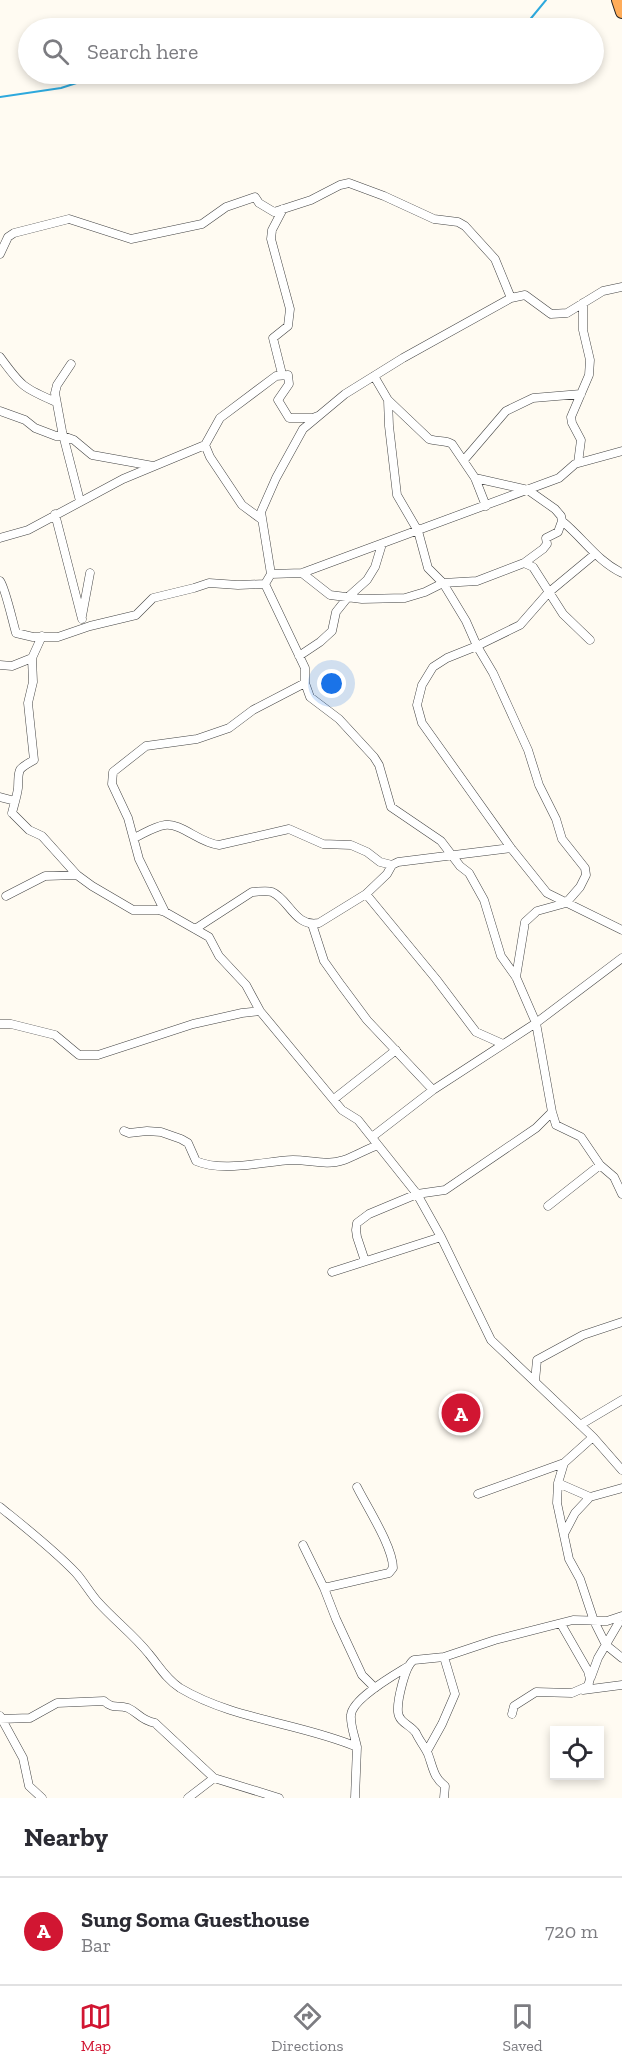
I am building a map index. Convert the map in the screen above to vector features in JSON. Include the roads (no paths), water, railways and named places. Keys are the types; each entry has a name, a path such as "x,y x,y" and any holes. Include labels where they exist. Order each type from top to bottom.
{"highway":[{"path":"618,0 622,12"}],"street":[{"path":"0,254 8,237 14,233 69,219 131,239 202,224 226,207 255,197 259,203 274,212 311,200 340,185 349,183 434,219 458,222 465,226 495,259 511,298"},
{"path":"282,374 273,338 288,326 290,309 272,234 283,209"},
{"path":"265,584 271,574 261,512 276,478 303,429 345,394 511,298 525,295 551,315 567,313 603,291 622,287"},
{"path":"578,463 581,440 571,420 591,367 583,330 583,303"},
{"path":"0,357 17,381 27,390 56,402"},
{"path":"71,364 55,390 63,436 80,501"},
{"path":"0,538 28,530 123,479 205,445 220,418 276,376 288,375 289,384 278,400 289,418 319,416"},
{"path":"374,376 388,400 429,439 452,444 475,478 486,506"},
{"path":"464,460 506,411 533,398 581,394"},
{"path":"388,400 397,495 418,531 428,568 443,583 493,673 528,750 539,785 556,819 562,839 585,868 586,875 580,887 566,903 537,911 525,922 516,977"},
{"path":"0,411 25,420 35,428 74,440 92,455 153,466"},
{"path":"205,445 242,505 261,519"},
{"path":"271,574 302,573 560,478 578,463 622,451"},
{"path":"475,478 528,490 555,509 562,521 595,554 622,573"},
{"path":"55,514 82,619"},
{"path":"302,573 327,594 348,597 405,598 443,583 477,581 524,563 548,544 546,538 558,532 562,521"},
{"path":"299,656 332,631 336,612 371,574 382,544"},
{"path":"595,554 548,593 520,625 447,658 433,668 423,685 417,705 423,723 511,848 547,893 622,930"},
{"path":"524,563 533,567 562,614 590,640"},
{"path":"81,629 90,573"},
{"path":"0,580 4,586 16,633 33,637 58,637 136,615 153,598 209,583 265,584"},
{"path":"265,584 305,668 305,683 310,697 339,719 374,757 379,765 391,807 441,841 469,873 483,900 501,956 516,977 536,1023 556,1125 581,1137 600,1165 614,1177 622,1194"},
{"path":"12,813 18,788 17,777 20,770 34,760 28,703 33,682 32,658 42,636"},
{"path":"0,665 12,666 32,658"},
{"path":"165,912 139,859 129,818 112,784 113,771 146,746 197,739 229,728 253,710 305,683"},
{"path":"0,797 15,801 12,813"},
{"path":"12,813 29,830 42,836 77,875 133,910 165,912 209,937 219,956 246,985 260,1011 342,1110 358,1120 417,1194 441,1237 491,1340 593,1437 622,1470"},
{"path":"134,838 162,825 172,825 208,844 219,845 289,829 323,844 351,845 367,852 380,862 392,865"},
{"path":"195,929 252,892 262,891 273,892 304,922 319,923 366,894 387,874 392,865 398,862 511,848"},
{"path":"6,896 45,876 77,875"},
{"path":"366,894 476,1032 503,1044"},
{"path":"312,924 324,961 367,1020 433,1090"},
{"path":"372,1137 433,1090 536,1023 622,958"},
{"path":"0,1024 11,1024 55,1035 79,1055 99,1055 193,1024 260,1011"},
{"path":"334,1099 396,1050"},
{"path":"365,1261 357,1238 357,1223 369,1214 417,1194 445,1190 536,1128 552,1112"},
{"path":"124,1131 129,1134 147,1131 161,1132 181,1139 188,1143 196,1161 204,1165 250,1166 291,1160 325,1163 344,1160 378,1144"},
{"path":"548,1206 600,1165"},
{"path":"332,1272 441,1237"},
{"path":"536,1381 537,1360 583,1335 622,1322"},
{"path":"580,1425 622,1400"},
{"path":"478,1494 564,1463 593,1437"},
{"path":"564,1463 558,1483 557,1503 569,1559 580,1579 594,1621 606,1645 622,1658"},
{"path":"558,1483 590,1497"},
{"path":"324,1588 388,1573 393,1568 393,1560 387,1546 357,1487"},
{"path":"564,1534 575,1513 590,1497 622,1488"},
{"path":"0,1507 42,1541 78,1575 87,1590 148,1653 164,1674 178,1686 226,1708 357,1747"},
{"path":"303,1545 362,1675 375,1688"},
{"path":"355,1798 357,1747 351,1714 353,1708 375,1688 414,1660 444,1657 495,1640 573,1620 607,1621 622,1616"},
{"path":"582,1690 588,1686 598,1658 622,1616"},
{"path":"561,1623 588,1671 590,1679"},
{"path":"427,1751 455,1694 444,1657"},
{"path":"407,1667 398,1713 427,1751 433,1773 445,1786 444,1798"},
{"path":"512,1714 514,1706 537,1692 572,1693 622,1685"},
{"path":"42,1798 29,1786 23,1758 0,1718 30,1718 57,1704 104,1701 111,1707 127,1708 144,1720 155,1723 214,1778 279,1798"},
{"path":"188,1798 214,1778"}],"waterway":[{"path":"531,18 546,0"},
{"path":"0,97 73,84"}],"place":[{"name":"Sung Soma Guesthouse","path":"461,1413"}]}
